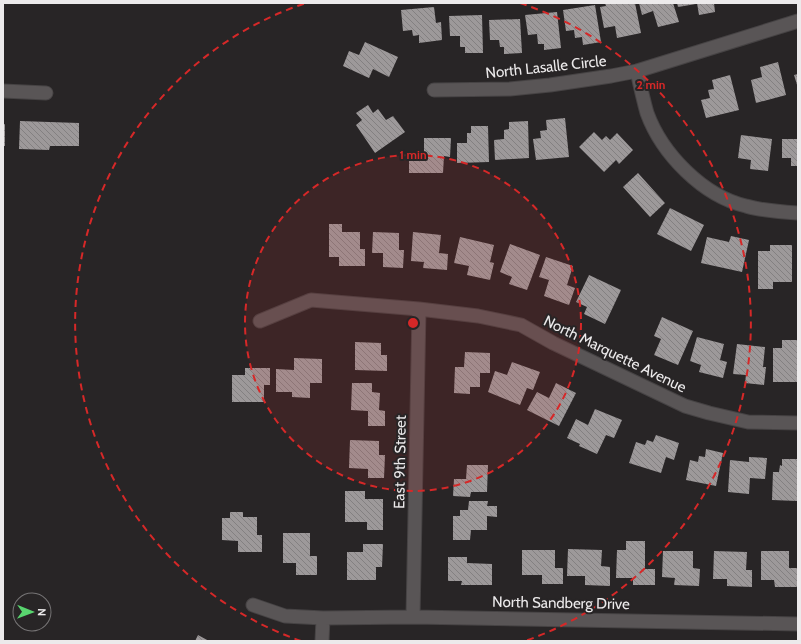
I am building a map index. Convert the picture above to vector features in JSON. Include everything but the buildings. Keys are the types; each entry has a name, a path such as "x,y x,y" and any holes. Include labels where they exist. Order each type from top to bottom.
{"street":[{"name":"North Lasalle Circle","path":"434,90 510,90 612,76 637,71 798,21"},
{"path":"637,71 648,113 657,133 669,152 685,171 704,186 733,202 770,211 798,213"},
{"path":"3,91 46,93"},
{"name":"North Marquette Avenue","path":"260,321 311,300 419,308 478,316 521,325 553,343 685,406 748,422 798,423"},
{"name":"East 9th Street","path":"413,617 419,308"},
{"name":"North Sandberg Drive","path":"253,605 285,616 323,618 413,617 798,624"},
{"path":"322,641 323,618"}]}
